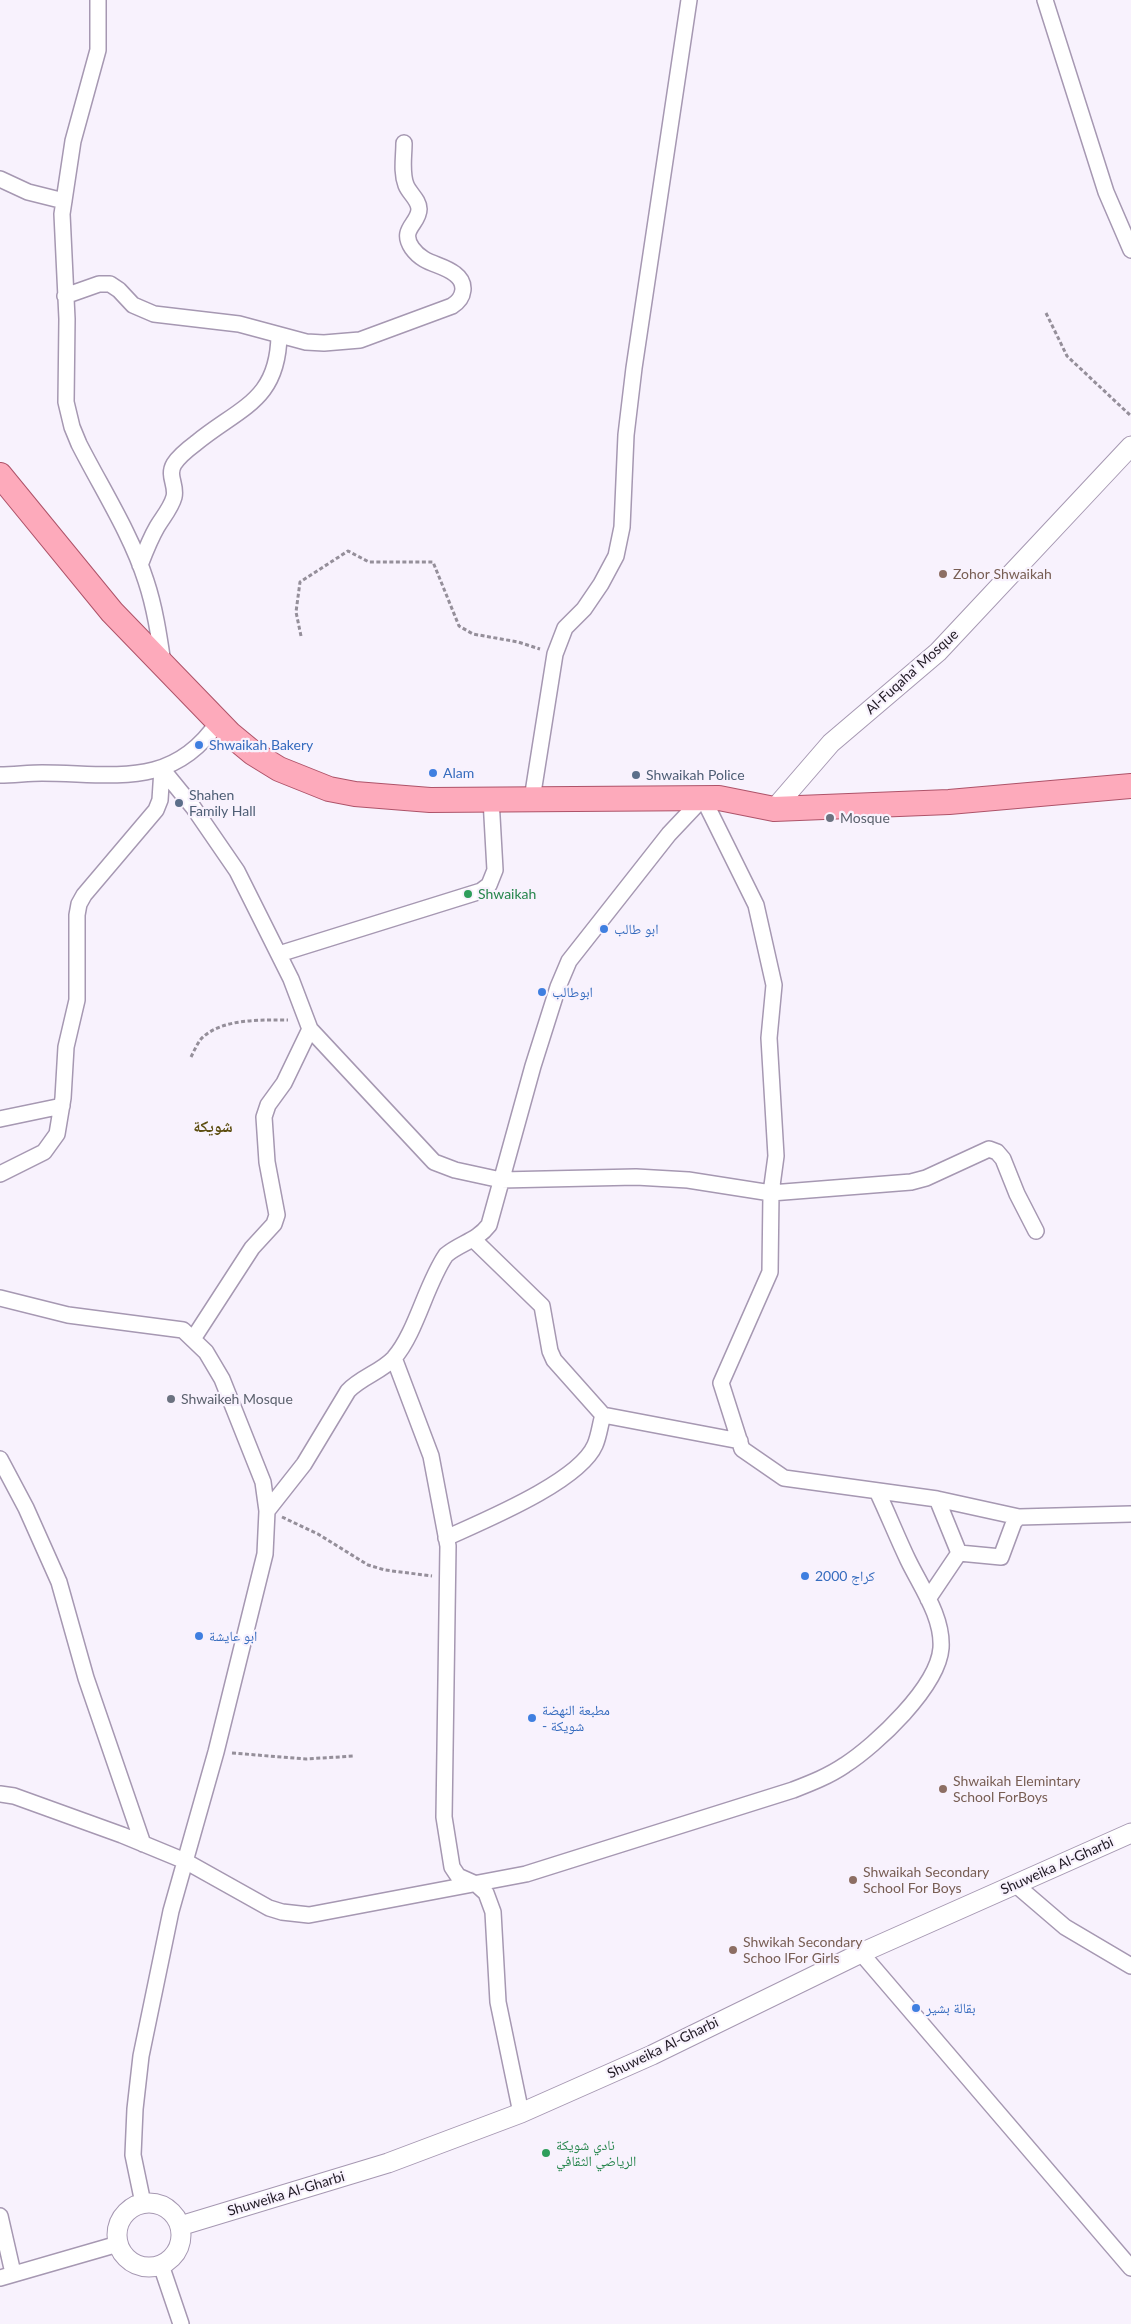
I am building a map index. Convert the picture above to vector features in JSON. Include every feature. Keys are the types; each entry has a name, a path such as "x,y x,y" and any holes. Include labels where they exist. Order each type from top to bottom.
{"main road":[{"path":"0,475 112,612 163,668 218,722 241,744 266,762 290,775 322,787 355,794 430,800 719,798 774,809 949,802 1131,786"}],"street":[{"path":"98,0 98,50 74,140 62,214 66,402 72,427 140,565 153,605 163,668"},
{"path":"532,799 555,654 565,628 584,609 601,584 616,556 622,527 626,435 633,378 689,0"},
{"path":"1045,0 1106,192 1131,250"},
{"path":"65,296 98,284 110,284 116,287 133,305 154,314 217,320 306,342 324,343 360,340 452,306 459,300 463,287 457,276 428,262 413,249 409,240 409,229 418,215 419,208 404,177 404,143"},
{"path":"0,179 28,192 64,201"},
{"path":"140,565 173,500 175,491 171,476 173,465 208,433 245,410 265,389 276,363 279,335"},
{"name":"Al-Fuqaha' Mosque","path":"774,809 831,743 938,652 1131,446"},
{"path":"0,775 42,773 129,776 162,769 201,744 218,722"},
{"path":"162,769 194,807 221,847 255,905 279,954 308,1024 434,1162 455,1170 501,1180 636,1177 688,1180 771,1193 911,1182 938,1173 989,1150 997,1152 1003,1159 1017,1194 1036,1231"},
{"path":"0,1174 44,1152 58,1134 66,1047 77,1000 77,916 79,904 84,895 156,810 160,800 162,769"},
{"path":"267,1511 304,1464 348,1391 356,1382 384,1367 401,1349 446,1255 454,1248 474,1240 489,1225 533,1066 558,987 569,960 669,834 703,798 756,905 774,985 769,1038 776,1156 771,1193 770,1272 721,1383 742,1449 784,1478 937,1499 1019,1517 1131,1514"},
{"path":"279,954 481,891 489,885 495,870 491,799"},
{"path":"192,1339 252,1248 274,1224 277,1215 267,1162 264,1117 268,1106 284,1083 308,1024"},
{"path":"0,1119 62,1106"},
{"path":"474,1240 542,1306 550,1351 554,1360 603,1416 740,1441"},
{"path":"0,1298 68,1315 183,1330 206,1352 222,1380 263,1482 267,1511 265,1554 216,1752 171,1911 140,2065 135,2109 133,2155 143,2203"},
{"path":"394,1358 431,1456 446,1538 448,1577 444,1817 452,1867 458,1876 476,1884 486,1893 493,1912 498,2002 521,2113"},
{"path":"446,1538 491,1518 559,1481 575,1470 594,1446 603,1416"},
{"path":"0,1459 26,1508 59,1582 86,1678 143,1844"},
{"path":"0,1794 14,1796 185,1861 268,1908 296,1915 309,1915 526,1874 794,1790 826,1776 872,1745 911,1705 929,1681 941,1647 936,1614 877,1491"},
{"path":"937,1499 959,1553"},
{"path":"959,1553 1001,1557 1014,1522 1019,1517"},
{"path":"928,1599 959,1553"},
{"name":"Shuweika Al-Gharbi","path":"180,2226 388,2163 521,2113 652,2055 861,1953 1131,1834"},
{"path":"1016,1885 1065,1927 1131,1966"},
{"path":"861,1953 1131,2268"},
{"path":"154,2202 170,2210 180,2226 181,2240 177,2251 170,2260 161,2265 149,2267 131,2262 123,2255 118,2244 119,2222 132,2207 143,2203 154,2202"},
{"path":"0,2216 7,2275 118,2244"},
{"path":"161,2265 180,2324"}],"path":[{"path":"1046,314 1067,356 1131,416"},
{"path":"301,636 296,612 300,582 348,551 369,562 433,562 459,626 473,634 518,642 555,654"},
{"path":"191,1057 201,1039 222,1026 262,1020 308,1024"},
{"path":"267,1511 318,1534 368,1565 385,1570 448,1577"},
{"path":"216,1752 306,1759 354,1756"}],"place":[{"name":"Zohor Shwaikah","path":"943,574"},
{"name":"Shwaikah Bakery","path":"199,745"},
{"name":"Alam","path":"433,773"},
{"name":"Shwaikah Police","path":"636,775"},
{"name":"Shahen Family Hall","path":"179,803"},
{"name":"Mosque","path":"830,818"},
{"name":"Shwaikah","path":"468,894"},
{"name":"ابو طالب","path":"604,929"},
{"name":"ابوطالب","path":"542,992"},
{"name":"Shwaikeh Mosque","path":"171,1399"},
{"name":"كراج 2000","path":"805,1576"},
{"name":"ابو عايشة","path":"199,1636"},
{"name":"مطبعة النهضة - شويكة","path":"532,1718"},
{"name":"Shwaikah Elemintary School ForBoys","path":"943,1789"},
{"name":"Shwaikah Secondary School For Boys","path":"853,1880"},
{"name":"Shwikah Secondary Schoo lFor Girls","path":"733,1950"},
{"name":"بقالة بشير","path":"916,2008"},
{"name":"نادي شويكة الرياضي الثقافي","path":"546,2153"}],"district":[{"name":"شويكة","path":"213,1127"}]}
